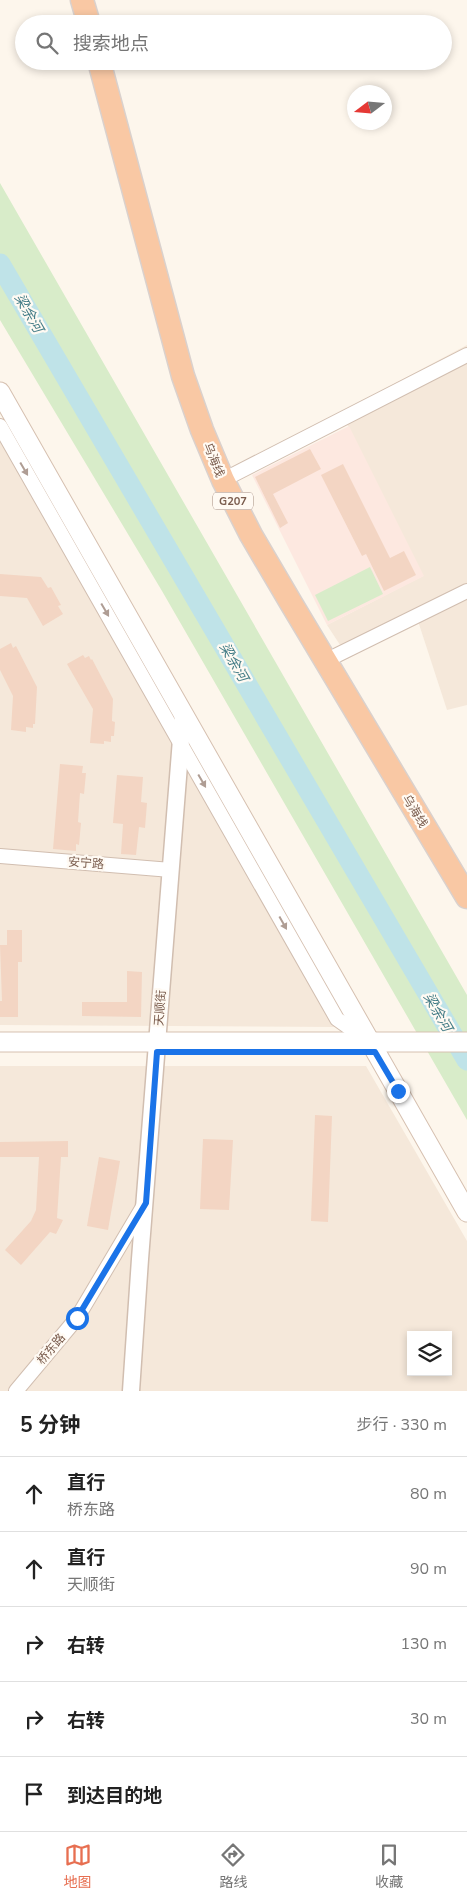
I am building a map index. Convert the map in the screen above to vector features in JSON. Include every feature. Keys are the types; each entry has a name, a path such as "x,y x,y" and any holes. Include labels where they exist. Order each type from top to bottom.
{"highway":[{"path":"82,0 86,15"},
{"name":"乌海线","path":"101,70 184,376 202,430 223,480 251,535 467,897"}],"main road":[{"path":"0,392 467,1212"},
{"path":"0,1042 157,1047 408,1047 467,1051"},
{"path":"408,1047 467,1042"},
{"path":"0,1052 157,1047"}],"street":[{"path":"223,480 467,355"},
{"path":"0,426 7,450 181,743 337,1019 372,1047"},
{"path":"325,661 467,591"},
{"name":"天顺街","path":"131,1391 183,714"},
{"name":"安宁路","path":"0,856 171,870"},
{"name":"桥东路","path":"16,1391 77,1318 146,1203"}],"shaded area":[{"path":"467,345 467,705 447,710 418,621 348,657 327,625 423,576 341,412"},
{"path":"349,426 424,576 327,625 252,475"},
{"path":"0,435 206,798 335,1027 0,1025"},
{"path":"0,1066 366,1066 467,1241 467,1391 0,1391"}],"green space":[{"path":"0,183 467,995 467,1120 162,591 0,320"},
{"path":"370,567 383,594 328,621 315,595"}],"building":[{"path":"310,449 321,469 273,494 288,523 280,528 255,477"},
{"path":"343,464 390,558 404,551 416,575 384,591 366,554 362,556 321,475"},
{"path":"0,574 41,577 48,588 51,587 61,605 58,606 63,614 43,626 27,598 0,596"},
{"path":"11,643 13,648 16,646 37,687 35,724 33,724 33,728 26,727 26,732 11,730 13,696 0,670 0,649"},
{"path":"83,655 85,658 89,656 92,659 113,699 112,721 115,722 114,736 111,736 111,742 104,741 104,744 90,743 93,709 67,664"},
{"path":"60,764 83,766 82,773 86,773 84,794 80,793 78,822 81,823 79,845 76,844 76,851 53,849"},
{"path":"117,775 143,777 141,802 147,803 145,828 139,827 136,855 121,854 123,824 113,823"},
{"path":"7,930 22,930 22,962 18,962 18,1017 0,1017 0,1001 2,1001 0,945 7,945"},
{"path":"127,971 142,972 141,1017 82,1016 82,1002 127,1002"},
{"path":"315,1115 332,1116 328,1222 311,1221"},
{"path":"203,1139 233,1140 229,1210 200,1209"},
{"path":"68,1141 68,1157 61,1157 57,1218 63,1220 56,1234 50,1232 21,1265 5,1250 31,1221 36,1210 39,1157 0,1157 0,1142"},
{"path":"99,1157 120,1161 108,1230 87,1226"}],"waterway":[{"name":"梁余河","path":"0,264 467,1060"}],"route":[{"path":"77,1318 95,1291 146,1203 157,1052 375,1052 398,1091"}]}
